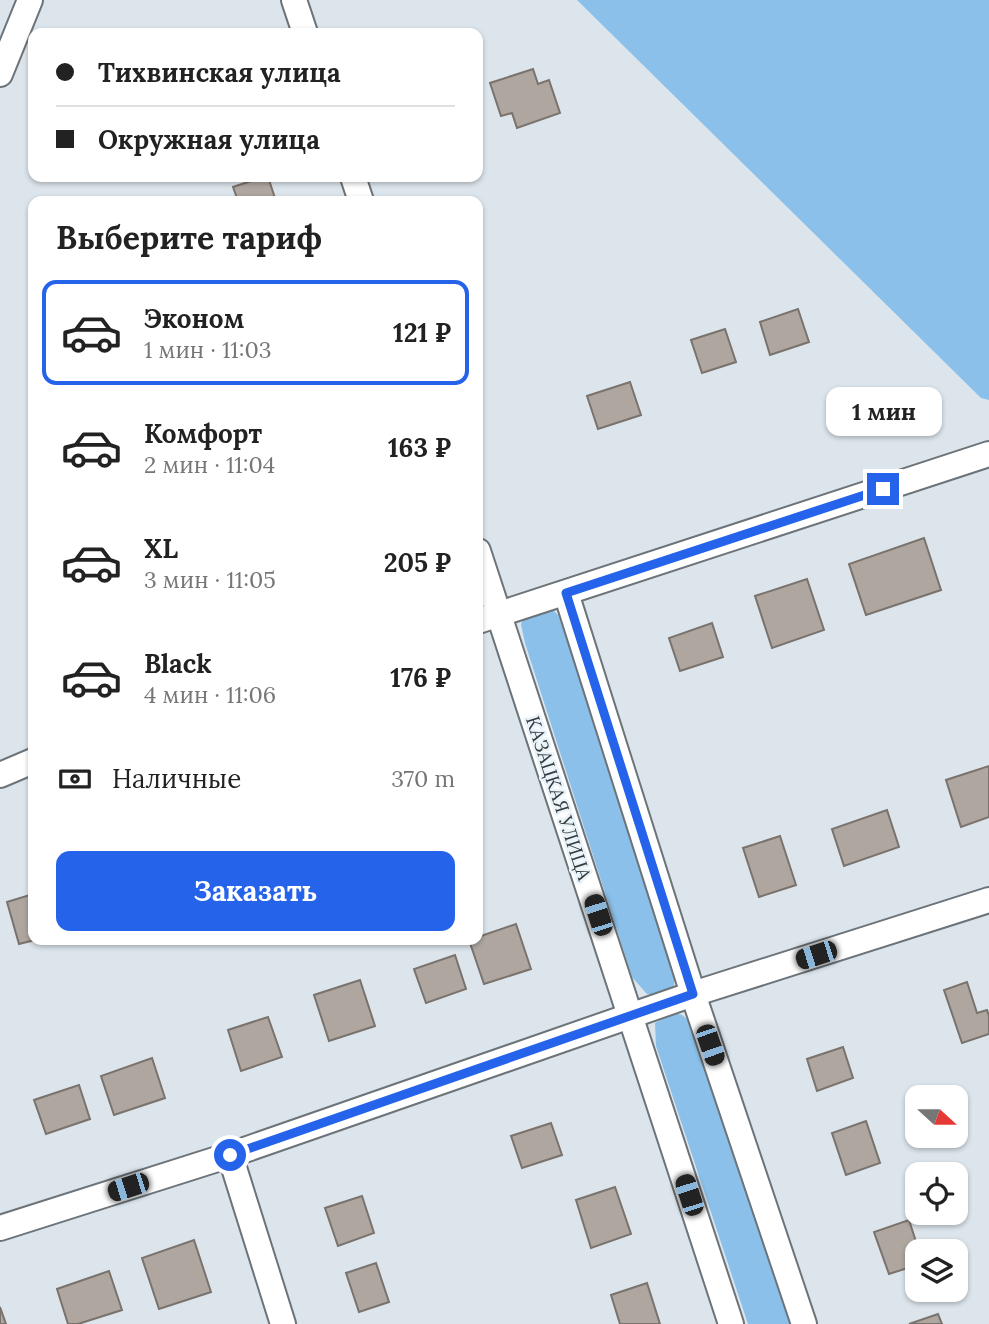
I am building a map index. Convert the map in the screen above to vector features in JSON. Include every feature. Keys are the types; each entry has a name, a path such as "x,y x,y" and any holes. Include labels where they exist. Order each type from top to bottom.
{"street":[{"path":"0,74 30,0"},
{"path":"294,0 303,28"},
{"path":"488,617 989,454"},
{"name":"КАЗАЦКАЯ УЛИЦА","path":"483,584 488,617 631,1015 731,1324"},
{"path":"566,593 693,994 804,1324"},
{"path":"0,775 28,763"},
{"path":"0,1228 230,1155 693,994 989,901"},
{"path":"230,1155 283,1324"}],"shaded area":[{"path":"577,0 989,0 989,400 981,398"},
{"path":"549,606 558,615 564,631 674,965 673,989 665,996 647,994 632,977 525,643 521,624 527,612"},
{"path":"674,1013 691,1022 794,1324 748,1324 656,1046 655,1023"}],"building":[{"path":"533,69 538,84 549,80 560,113 517,128 512,113 501,116 490,83"},
{"path":"248,182 270,182 274,196 236,196 233,187"},
{"path":"798,309 809,342 770,355 760,322"},
{"path":"725,329 736,362 702,373 691,340"},
{"path":"630,382 641,415 598,429 587,396"},
{"path":"924,538 941,590 866,615 849,564"},
{"path":"807,579 824,630 772,648 755,596"},
{"path":"712,623 723,657 680,671 669,638"},
{"path":"989,766 989,817 961,827 946,780"},
{"path":"887,810 899,847 844,866 832,829"},
{"path":"780,836 796,885 759,897 743,848"},
{"path":"28,896 28,942 19,944 7,902"},
{"path":"516,924 531,969 484,984 471,945 483,945 483,935"},
{"path":"455,955 466,989 426,1003 414,969"},
{"path":"360,980 375,1026 329,1041 314,995"},
{"path":"967,982 977,1013 987,1010 989,1034 962,1043 944,990"},
{"path":"268,1017 282,1057 241,1071 228,1030"},
{"path":"843,1047 853,1078 817,1091 807,1059"},
{"path":"152,1058 165,1098 114,1115 101,1076"},
{"path":"79,1085 90,1119 46,1134 34,1100"},
{"path":"866,1121 880,1163 846,1175 832,1133"},
{"path":"551,1123 562,1155 522,1168 511,1136"},
{"path":"615,1187 631,1234 591,1248 576,1200"},
{"path":"362,1196 374,1233 338,1246 325,1208"},
{"path":"905,1221 905,1225 911,1225 915,1239 905,1239 905,1269 889,1274 874,1232"},
{"path":"194,1240 211,1292 159,1309 142,1258"},
{"path":"376,1263 389,1302 359,1312 346,1273"},
{"path":"109,1271 122,1310 78,1324 68,1324 57,1289"},
{"path":"647,1283 660,1324 620,1324 611,1295"},
{"path":"0,1307 6,1324 0,1324"},
{"path":"938,1314 942,1324 909,1324"}],"route":[{"path":"230,1155 693,994 566,593 883,489"}]}
